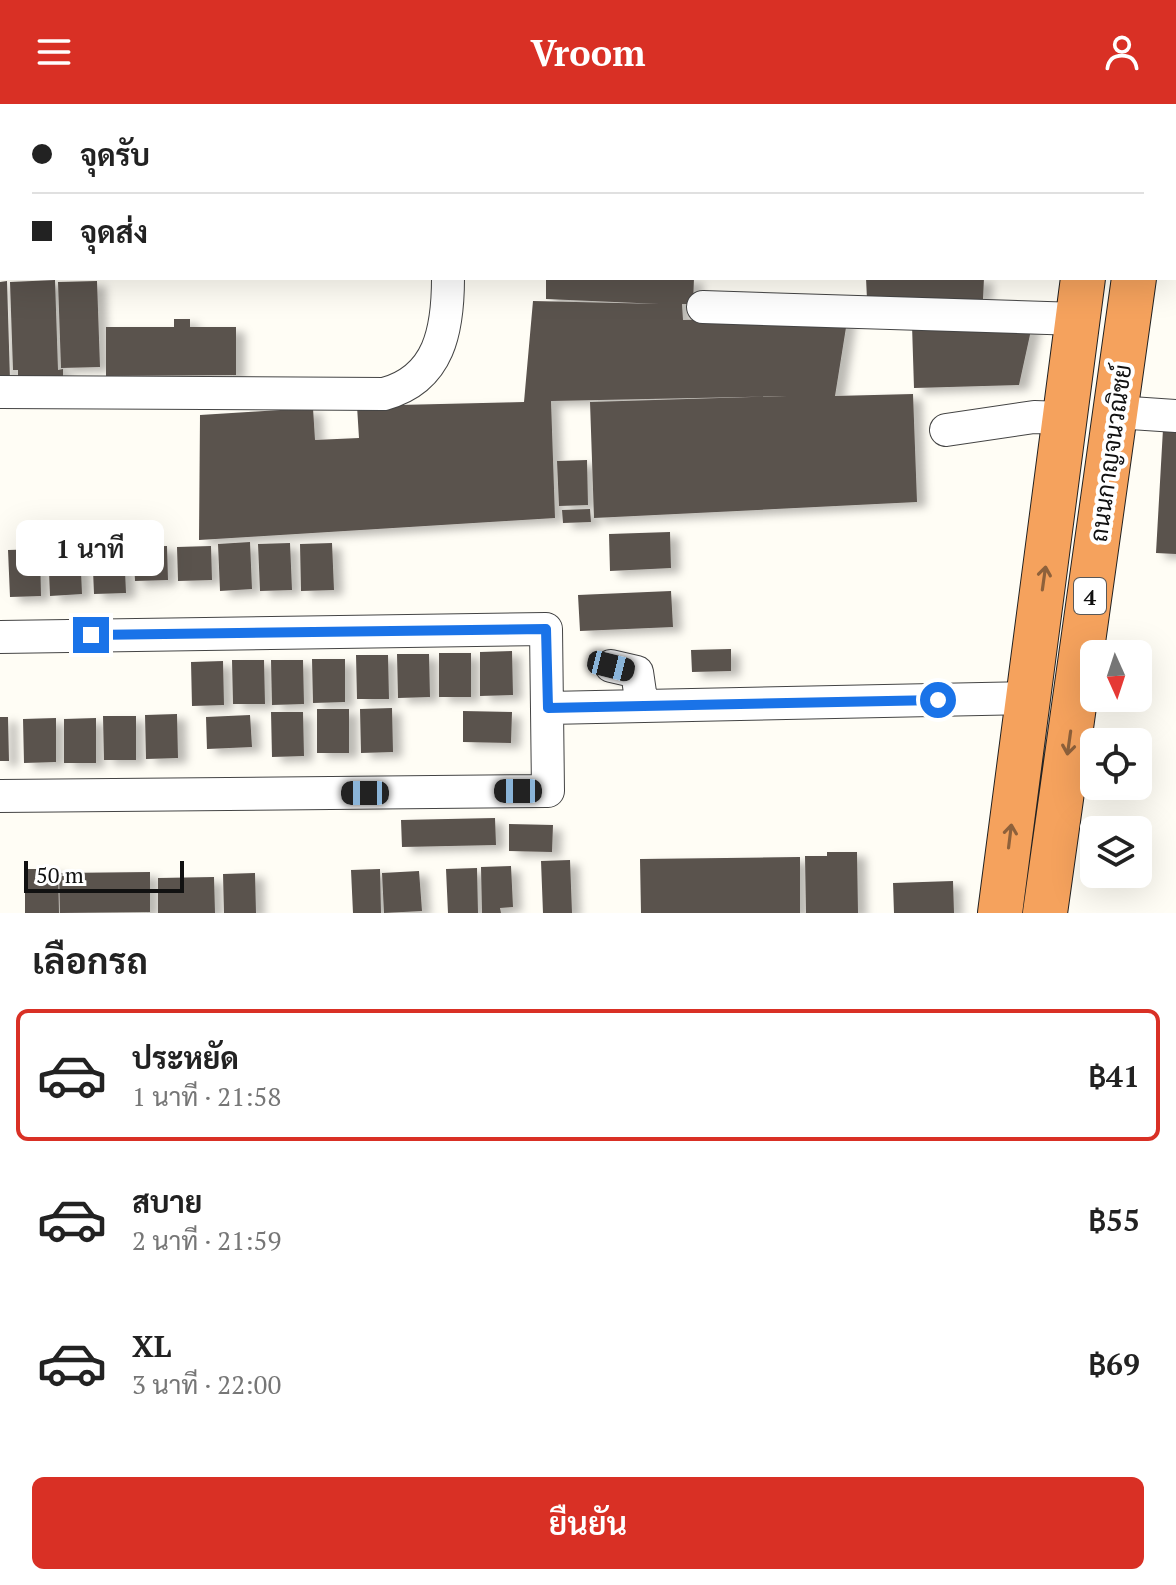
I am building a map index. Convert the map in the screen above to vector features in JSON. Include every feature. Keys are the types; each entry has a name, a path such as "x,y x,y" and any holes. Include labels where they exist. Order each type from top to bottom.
{"highway":[{"name":"ถนนกาญจนวณิชย์","path":"1045,913 1134,280"},
{"name":"ถนนกาญจนวณิชย์","path":"1000,913 1081,298"}],"street":[{"path":"0,392 384,394 411,384 433,361 444,333 448,280"},
{"path":"703,307 1081,298"},
{"path":"1116,412 1176,416"},
{"path":"946,430 1034,417 1065,418"},
{"path":"0,637 546,629 548,708 548,791 0,796"},
{"path":"611,666 637,672 642,706"},
{"path":"548,708 1027,698"}],"building":[{"path":"55,280 58,370 63,369 63,383 18,384 18,370 13,370 10,282"},
{"path":"546,280 694,280 693,304 682,304 683,320 848,315 835,396 913,394 917,502 594,518 590,402 787,396 551,401 555,518 199,540 200,415 313,408 315,440 359,438 357,406 524,402 533,301 660,304 546,299"},
{"path":"866,280 984,280 983,299 867,299"},
{"path":"7,281 10,380 0,381 0,282"},
{"path":"97,281 100,367 61,368 58,282"},
{"path":"174,319 190,319 190,327 236,327 236,375 106,376 106,327 174,327"},
{"path":"1033,321 1019,385 914,388 912,325"},
{"path":"1163,429 1176,430 1176,554 1156,553"},
{"path":"587,460 588,505 559,506 557,461"},
{"path":"590,509 591,522 563,523 562,510"},
{"path":"670,532 671,568 610,571 609,534"},
{"path":"250,542 252,589 220,591 218,544"},
{"path":"290,543 292,590 260,591 258,544"},
{"path":"332,543 334,590 301,591 300,544"},
{"path":"167,546 168,580 135,581 133,547"},
{"path":"211,546 212,580 178,581 177,547"},
{"path":"80,547 82,594 50,596 48,549"},
{"path":"92,547 124,547 126,593 94,594"},
{"path":"40,549 41,596 10,597 8,550"},
{"path":"671,591 673,627 580,631 578,595"},
{"path":"731,649 731,671 692,672 691,650"},
{"path":"512,651 513,695 480,696 480,652"},
{"path":"439,653 471,653 471,697 439,697"},
{"path":"397,654 429,654 430,697 398,698"},
{"path":"356,655 388,655 389,699 357,699"},
{"path":"312,659 345,659 345,702 313,703"},
{"path":"232,660 264,660 265,704 233,704"},
{"path":"271,660 303,660 304,704 272,705"},
{"path":"223,661 224,705 192,706 191,662"},
{"path":"392,708 393,752 361,753 360,709"},
{"path":"317,709 349,709 349,753 317,753"},
{"path":"463,711 512,712 511,743 463,742"},
{"path":"271,712 303,712 304,756 272,757"},
{"path":"177,714 178,758 146,759 145,715"},
{"path":"250,715 252,747 207,749 206,717"},
{"path":"103,716 136,716 136,760 104,760"},
{"path":"0,717 8,717 9,761 0,761"},
{"path":"56,718 56,762 24,763 23,719"},
{"path":"96,718 96,763 64,763 64,719"},
{"path":"495,818 496,845 402,847 401,820"},
{"path":"509,824 553,825 552,852 509,851"},
{"path":"827,852 857,852 858,913 806,913 805,856 827,856"},
{"path":"800,857 800,913 641,913 640,859"},
{"path":"570,860 572,913 543,913 541,861"},
{"path":"511,866 513,907 500,908 501,913 482,913 481,867"},
{"path":"477,868 478,913 448,913 446,869"},
{"path":"25,869 58,869 59,913 25,913"},
{"path":"380,869 381,913 353,913 351,870"},
{"path":"419,871 422,911 384,913 382,873"},
{"path":"150,872 150,912 60,913 59,873"},
{"path":"255,873 256,913 224,913 223,874"},
{"path":"214,877 215,913 158,913 158,878"},
{"path":"953,881 954,913 894,913 893,883"}],"route":[{"path":"91,635 546,629 548,708 938,700"}]}
